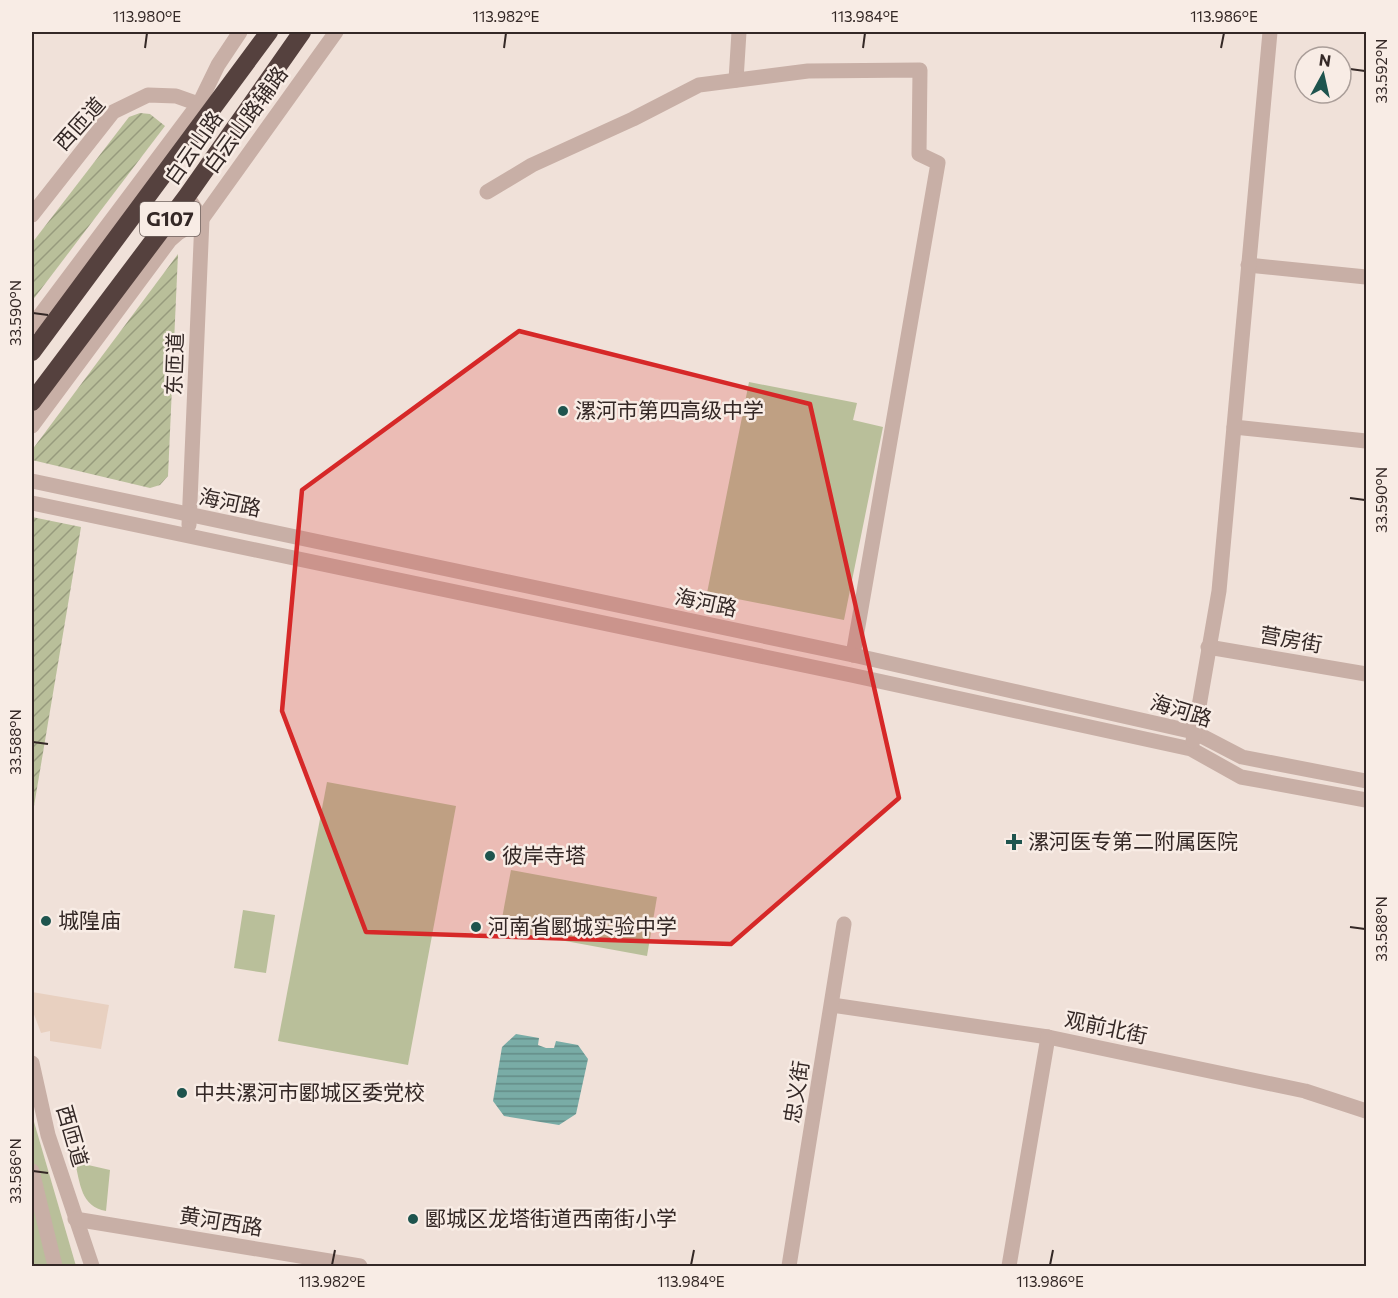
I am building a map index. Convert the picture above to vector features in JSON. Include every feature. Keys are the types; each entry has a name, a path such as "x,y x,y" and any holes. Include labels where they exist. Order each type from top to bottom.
{"highway":[{"name":"白云山路","path":"32,352 206,106 269,32"},
{"name":"白云山路","path":"32,402 187,196 302,32"}],"street":[{"path":"32,326 206,106 218,65 240,32"},
{"name":"白云山路辅路","path":"32,426 170,240 202,219 336,32"},
{"path":"736,80 739,32"},
{"path":"1191,749 1219,591 1270,32"},
{"path":"487,192 532,165 699,86 808,71 920,70 919,154 938,163 853,655"},
{"name":"西匝道","path":"32,215 113,112 148,95 176,96 206,106"},
{"path":"187,196 202,219"},
{"name":"东匝道","path":"188,537 202,219"},
{"path":"1248,265 1366,277"},
{"path":"1234,427 1366,441"},
{"name":"海河路","path":"32,481 853,655 1194,732 1242,757 1366,781"},
{"name":"海河路","path":"32,503 1191,749 1241,777 1366,800"},
{"name":"营房街","path":"1208,647 1366,675"},
{"name":"忠义街","path":"789,1266 844,924"},
{"name":"观前北街","path":"832,1005 1048,1037 1305,1091 1366,1111"},
{"path":"1009,1266 1048,1037"},
{"name":"西匝道","path":"32,1063 48,1135 92,1266"},
{"path":"32,1171 55,1266"},
{"name":"黄河西路","path":"75,1219 360,1266"}],"highlighted area":[{"path":"519,331 810,404 899,798 731,944 366,932 282,711 302,490"}],"green space":[{"path":"140,113 150,114 165,126 32,301 32,243 129,117"},
{"path":"178,254 168,476 160,485 150,488 32,460 32,450"},
{"path":"749,382 857,403 853,420 883,427 844,620 707,593"},
{"path":"32,517 81,527 32,818"},
{"path":"327,782 456,806 408,1065 278,1041"},
{"path":"511,870 657,897 647,956 500,929"},
{"path":"243,910 275,915 266,973 234,968"},
{"path":"32,1115 76,1266 32,1266"},
{"path":"75,1162 110,1170 106,1211 91,1205 83,1193"}],"shaded area":[{"path":"32,992 109,1005 101,1049 50,1041 50,1031 41,1033 32,1009"}],"water":[{"path":"516,1034 539,1038 538,1045 546,1048 554,1048 556,1041 578,1045 588,1059 576,1114 559,1125 504,1116 493,1101 502,1047"}],"place":[{"name":"漯河市第四高级中学","path":"563,411"},
{"name":"漯河医专第二附属医院","path":"1014,842"},
{"name":"彼岸寺塔","path":"490,856"},
{"name":"城隍庙","path":"46,921"},
{"name":"河南省郾城实验中学","path":"476,927"},
{"name":"中共漯河市郾城区委党校","path":"182,1093"},
{"name":"郾城区龙塔街道西南街小学","path":"413,1219"}]}
